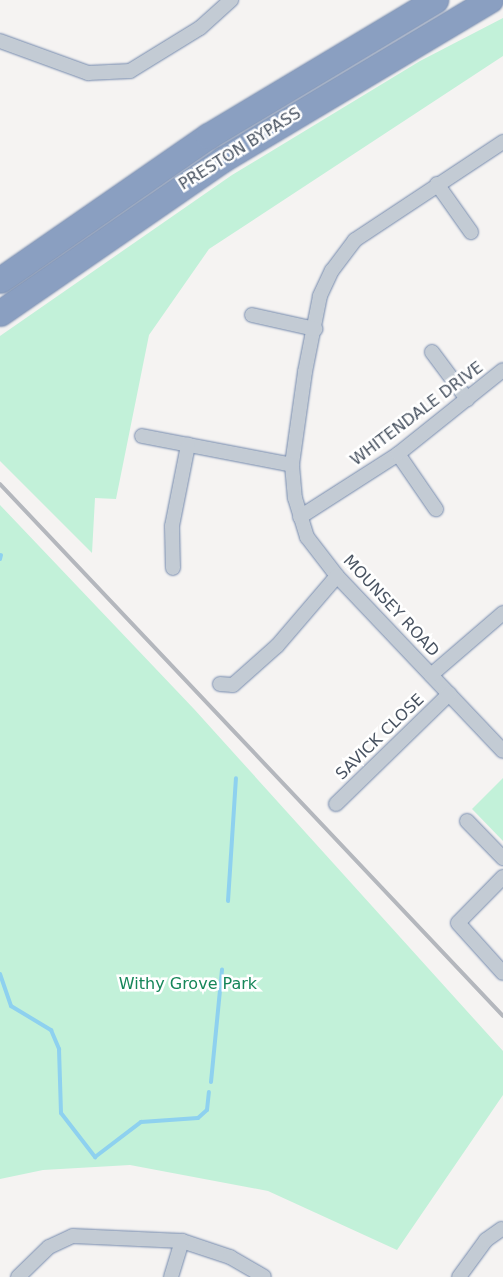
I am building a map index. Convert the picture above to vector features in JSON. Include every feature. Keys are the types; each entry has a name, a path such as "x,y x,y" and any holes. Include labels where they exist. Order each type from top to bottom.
{"highway":[{"name":"PRESTON BYPASS","path":"0,280 208,136 435,0"},
{"name":"PRESTON BYPASS","path":"0,313 223,159 490,0"}],"street":[{"path":"0,41 88,73 130,71 200,28 231,0"},
{"name":"MOUNSEY ROAD","path":"503,142 355,240 332,270 314,329 292,465 300,517 308,537 337,576 503,751"},
{"path":"438,184 471,232"},
{"path":"252,315 314,329"},
{"path":"432,352 467,399"},
{"name":"WHITENDALE DRIVE","path":"300,517 398,454 503,370"},
{"path":"142,436 292,465"},
{"path":"173,568 172,526 188,445"},
{"path":"398,454 436,509"},
{"path":"220,684 233,685 277,646 337,576"},
{"path":"431,675 503,613"},
{"name":"SAVICK CLOSE","path":"336,804 449,694"},
{"path":"468,821 503,858"},
{"path":"503,877 458,922 503,973"},
{"path":"459,1277 486,1240 503,1228"},
{"path":"18,1277 49,1247 73,1236 182,1241 230,1257 264,1277"},
{"path":"172,1277 182,1241"}],"green space":[{"path":"503,18 503,56 209,249 149,335 116,499 95,498 92,553 0,461 0,336 232,175 420,61"},
{"name":"Withy Grove Park","path":"0,505 194,709 503,1051 503,1095 397,1250 268,1191 130,1165 43,1170 0,1179"},
{"path":"503,778 503,841 472,809"}],"waterway":[{"path":"0,559 1,555"},
{"path":"228,901 236,778"},
{"path":"211,1082 222,970"},
{"path":"0,974 11,1006 51,1030 59,1049 61,1113 95,1157 141,1122 198,1118 207,1110 209,1092"}],"railway":[{"path":"0,484 503,1016"}]}
